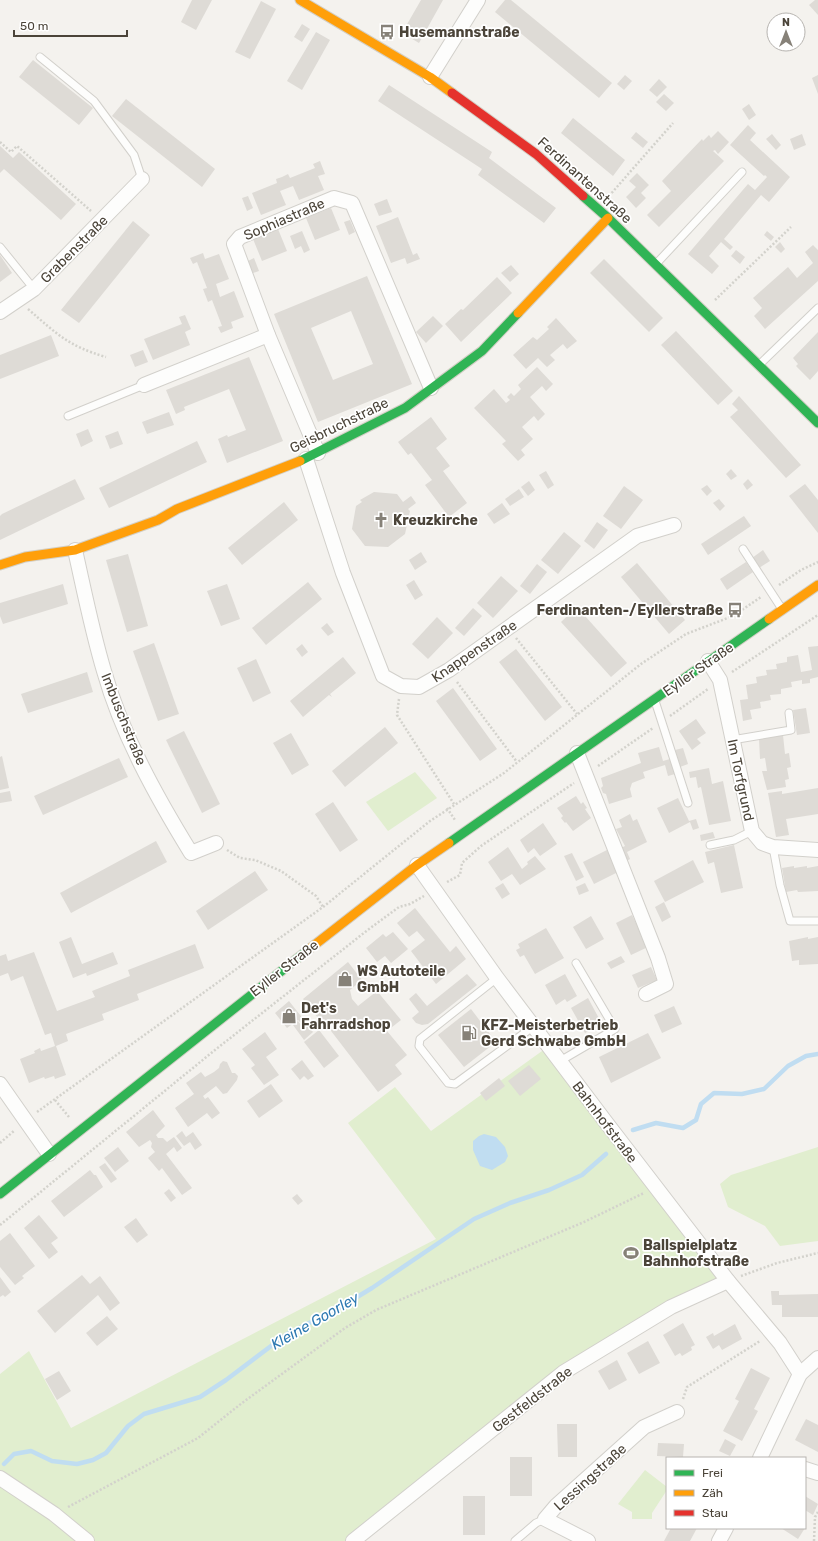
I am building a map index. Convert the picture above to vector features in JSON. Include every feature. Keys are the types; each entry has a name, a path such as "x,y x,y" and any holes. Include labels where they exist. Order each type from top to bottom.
{"street":[{"name":"Ferdinantenstraße","path":"300,0 430,77 536,154 608,218 759,365 816,418"},
{"path":"430,77 478,0"},
{"name":"Grabenstraße","path":"0,312 34,289 142,179"},
{"name":"Sophiastraße","path":"312,456 234,244 240,237 334,198 352,203 431,388"},
{"name":"Geisbruchstraße","path":"0,564 25,557 75,550 158,520 177,509 312,456 405,408 482,351 608,218"},
{"path":"144,385 268,335"},
{"name":"Knappenstraße","path":"312,456 343,573 383,676 400,686 420,687 449,670 637,536 674,525"},
{"name":"Imbuschstraße","path":"75,550 104,671 130,740 163,808 191,853 216,843"},
{"name":"Eyller Straße","path":"0,1194 418,864 818,585"},
{"name":"Im Torfgrund","path":"708,661 720,680 752,831 762,843 773,847 818,850"},
{"path":"577,753 655,950 666,984 646,994"},
{"name":"Bahnhofstraße","path":"418,864 497,978 655,1188 728,1281 772,1333 800,1374"},
{"path":"0,1084 49,1154"},
{"name":"Gestfeldstraße","path":"353,1541 564,1372 671,1307 728,1281"},
{"path":"763,1457 800,1374 818,1358"},
{"name":"Lessingstraße","path":"588,1541 545,1519 556,1506 644,1427 677,1412"},
{"path":"806,1469 818,1473"},
{"path":"0,1478 54,1514 87,1541"},
{"path":"719,1541 725,1529"}],"lane":[{"path":"40,57 94,101 134,155 142,179"},
{"path":"656,264 742,172"},
{"path":"0,247 34,289"},
{"path":"759,365 818,308"},
{"path":"68,416 144,385"},
{"path":"743,549 769,592 782,609"},
{"path":"654,699 688,803"},
{"path":"732,740 790,730 789,713"},
{"path":"710,845 734,840 752,831"},
{"path":"773,847 780,885 790,921 818,921"},
{"path":"560,1061 615,1029 576,963"},
{"path":"497,978 420,1039 419,1046 448,1083 455,1084 534,1026"},
{"path":"514,1541 536,1523 545,1519"}],"path":[{"path":"598,209 673,123"},
{"path":"0,142 11,152 17,146 102,221"},
{"path":"704,310 791,227"},
{"path":"18,300 57,335 70,344 106,357"},
{"path":"0,1142 25,1121 323,907 430,821 454,804 504,773 641,664 686,634 733,616 801,570 818,562"},
{"path":"0,1225 215,1050 369,929 399,908 410,904 460,875 462,862 481,846 720,680 818,615"},
{"path":"508,628 577,714"},
{"path":"449,670 517,762"},
{"path":"400,686 397,715 454,804"},
{"path":"216,843 240,858 255,860 281,871 316,896 323,907"},
{"path":"54,1514 198,1438 248,1398 345,1328 376,1310 584,1222 655,1188"},
{"path":"728,1281 777,1263 818,1253"},
{"path":"677,1412 688,1388 772,1333"},
{"path":"814,1541 815,1517 818,1512"}],"green space":[{"path":"415,772 437,798 388,831 366,802"},
{"path":"549,1046 728,1281 564,1372 353,1541 0,1541 0,1374 29,1351 71,1428 436,1239 348,1123 395,1087 431,1131"},
{"path":"818,1147 818,1241 780,1246 765,1226 728,1207 720,1184 731,1175"},
{"path":"645,1470 666,1486 666,1492 652,1513 652,1519 632,1519 632,1512 618,1504"}],"water":[{"path":"484,1134 496,1137 505,1147 508,1156 505,1162 492,1170 480,1166 473,1150 473,1141"}],"building":[{"path":"192,0 212,0 196,30 181,22"},
{"path":"421,0 443,0 419,43 402,33"},
{"path":"505,0 511,0 612,83 599,98 495,12"},
{"path":"815,0 818,0 818,15 809,5"},
{"path":"261,1 276,9 250,59 235,52"},
{"path":"302,24 310,29 302,42 294,37"},
{"path":"316,32 330,40 302,90 287,81"},
{"path":"33,60 93,108 79,125 19,77"},
{"path":"625,75 632,81 624,90 617,84"},
{"path":"818,75 818,94 812,78"},
{"path":"659,79 667,87 657,97 649,90"},
{"path":"389,85 492,152 489,158 556,208 544,223 478,175 482,169 378,101"},
{"path":"664,94 674,103 666,111 656,102"},
{"path":"126,99 215,169 202,187 112,116"},
{"path":"749,104 756,115 749,120 742,109"},
{"path":"573,118 625,160 613,176 561,133"},
{"path":"748,125 756,133 750,140 790,177 769,202 761,195 724,239 733,247 730,250 721,242 709,256 719,266 712,274 688,254 748,184 755,190 767,177 765,175 764,176 730,145"},
{"path":"718,131 729,142 718,154 715,150 713,151 724,161 659,227 647,215 671,191 662,181 702,139 703,141 709,135 711,138"},
{"path":"636,132 648,142 643,148 631,138"},
{"path":"772,134 781,145 776,150 766,139"},
{"path":"802,134 806,145 794,150 790,139"},
{"path":"0,146 13,158 19,152 76,204 61,220 4,169 0,173"},
{"path":"320,161 325,174 318,176 324,190 299,200 293,186 280,191 286,205 261,215 252,193 277,183 276,179 288,174 290,178 315,168 313,164"},
{"path":"637,173 649,185 641,193 646,198 636,208 626,197 636,187 629,181"},
{"path":"248,196 253,208 247,211 242,198"},
{"path":"387,199 392,212 379,216 374,204"},
{"path":"331,208 340,230 315,240 306,218"},
{"path":"398,217 413,255 417,253 420,259 407,264 405,258 391,263 376,226"},
{"path":"350,220 355,232 349,235 344,222"},
{"path":"133,221 150,235 79,323 61,310"},
{"path":"278,229 287,251 262,261 253,239"},
{"path":"302,231 310,250 304,253 301,246 295,249 290,236"},
{"path":"767,231 774,237 771,241 764,235"},
{"path":"780,242 785,249 781,253 775,247"},
{"path":"813,245 818,250 818,281 765,329 754,316 762,308 753,298 788,267 797,278 813,263 805,252"},
{"path":"736,250 745,257 740,264 731,256"},
{"path":"203,253 205,259 219,254 229,279 216,284 220,297 234,291 244,317 231,322 233,328 221,333 218,327 222,326 212,300 208,302 203,289 207,288 197,262 193,264 190,258"},
{"path":"0,255 12,273 0,282"},
{"path":"254,258 259,271 253,273 248,261"},
{"path":"604,259 663,318 649,332 590,273"},
{"path":"511,265 519,274 510,282 501,273"},
{"path":"367,276 412,384 318,422 274,314","holes":["351,311 373,364 333,380 311,328"]},
{"path":"497,277 512,293 461,342 445,324 461,309 463,310"},
{"path":"185,315 191,329 185,332 190,345 153,360 144,339 182,324 179,317"},
{"path":"433,316 443,326 426,343 416,332"},
{"path":"556,318 577,341 567,349 563,344 550,355 555,360 547,367 538,358 526,369 513,355 533,337 537,340 549,329 547,327"},
{"path":"676,331 733,391 718,405 661,345"},
{"path":"818,332 818,371 810,380 796,366 798,364 793,358"},
{"path":"51,335 59,356 0,379 0,355"},
{"path":"143,350 148,362 135,367 130,355"},
{"path":"249,357 283,441 227,463 218,439 246,430 229,389 184,407 185,410 176,414 166,390"},
{"path":"537,367 553,384 546,391 542,386 530,397 545,414 538,421 534,416 522,427 533,439 521,450 525,455 518,461 502,444 506,441 474,408 494,389 506,403 510,400 507,397 511,393 514,396 521,389 518,385"},
{"path":"739,396 801,465 786,478 730,417 738,410 732,404"},
{"path":"169,412 174,425 147,434 142,422"},
{"path":"431,417 447,439 436,448 450,466 443,471 467,503 449,517 425,485 432,480 411,453 408,455 398,442"},
{"path":"88,429 93,441 81,447 76,434"},
{"path":"118,431 123,444 110,449 105,436"},
{"path":"197,441 207,462 109,508 99,488"},
{"path":"731,469 737,476 731,480 726,474"},
{"path":"546,471 554,485 548,489 539,475"},
{"path":"75,479 85,499 0,540 0,516 2,514"},
{"path":"748,479 753,485 747,490 743,484"},
{"path":"529,481 535,490 528,496 521,487"},
{"path":"805,484 818,500 818,533 789,496"},
{"path":"707,485 712,491 707,496 701,489"},
{"path":"624,486 643,500 621,529 603,516"},
{"path":"519,489 524,497 510,506 505,499"},
{"name":"Kreuzkirche","path":"374,492 397,494 403,502 411,496 416,503 408,509 410,511 405,534 388,547 365,546 352,529 356,506 362,502 360,500"},
{"path":"719,499 725,506 720,511 713,503"},
{"path":"284,502 298,520 242,565 228,548"},
{"path":"502,503 510,514 494,524 487,514"},
{"path":"744,516 751,526 708,555 701,544"},
{"path":"597,522 608,530 594,549 584,541"},
{"path":"564,532 581,546 558,574 541,560"},
{"path":"763,550 770,561 759,568 752,558"},
{"path":"421,552 427,562 415,570 409,560"},
{"path":"128,554 148,626 127,632 106,560"},
{"path":"746,562 753,572 727,590 720,579"},
{"path":"637,563 685,620 669,634 621,577"},
{"path":"537,564 547,572 530,594 520,586"},
{"path":"501,576 518,591 493,618 477,603"},
{"path":"414,580 423,595 415,600 406,585"},
{"path":"308,582 322,599 266,645 252,628"},
{"path":"63,584 68,604 3,624 0,616 0,603"},
{"path":"227,584 240,619 221,626 207,591"},
{"path":"577,607 627,663 611,677 561,622"},
{"path":"473,608 482,616 464,636 455,628"},
{"path":"437,617 453,633 428,659 412,644"},
{"path":"327,623 334,632 328,636 321,628"},
{"path":"154,643 179,714 158,721 133,651"},
{"path":"302,644 308,652 302,657 296,649"},
{"path":"818,646 818,677 810,679 810,683 802,684 802,680 791,682 792,687 781,689 781,694 770,695 771,700 760,702 761,708 750,710 752,719 743,721 740,700 748,699 746,685 757,683 756,677 767,675 766,670 777,669 776,664 787,662 787,657 798,655 801,672 812,670 808,647"},
{"path":"516,649 562,707 545,721 499,662"},
{"path":"343,657 356,673 330,694 332,697 329,695 303,717 290,701"},
{"path":"256,659 271,693 253,702 237,668"},
{"path":"87,672 93,692 28,713 21,694"},
{"path":"453,688 497,749 480,761 436,701"},
{"path":"806,708 810,733 797,735 793,710"},
{"path":"696,719 706,733 697,739 701,743 692,750 679,731"},
{"path":"385,727 398,743 345,787 332,771"},
{"path":"184,731 220,804 202,813 166,740"},
{"path":"291,733 309,765 292,775 273,743"},
{"path":"783,735 785,754 789,753 791,767 787,768 789,779 785,780 786,787 767,790 762,771 767,771 765,758 760,759 759,739"},
{"path":"659,747 663,761 670,759 675,774 668,776 665,765 643,772 645,778 632,783 630,789 632,797 609,804 606,794 603,793 601,788 603,786 601,778 641,763 638,753"},
{"path":"683,748 688,764 680,767 675,750"},
{"path":"2,756 9,788 0,790 0,757"},
{"path":"119,758 128,777 43,815 34,796"},
{"path":"709,768 712,784 723,781 731,821 709,825 701,787 698,788 696,777 690,778 689,772"},
{"path":"818,788 818,814 786,819 789,835 776,837 768,793 782,791 782,794"},
{"path":"10,791 12,801 0,803 0,793"},
{"path":"576,796 581,804 583,802 587,808 585,809 591,818 573,831 561,818 563,816 557,808"},
{"path":"678,798 689,821 696,819 699,828 693,830 690,822 669,833 657,808"},
{"path":"333,802 358,840 340,852 315,814"},
{"path":"630,814 633,821 637,819 647,842 627,852 630,859 623,863 617,850 625,846 616,829 622,827 619,820"},
{"path":"543,823 557,844 540,856 534,848 528,853 520,840"},
{"path":"713,832 715,838 701,841 700,835"},
{"path":"156,841 167,862 71,913 60,893"},
{"path":"734,845 743,888 721,893 714,862 708,864 705,852"},
{"path":"508,847 522,869 528,864 527,862 535,856 546,869 520,885 512,874 501,881 488,862"},
{"path":"607,850 618,872 594,884 583,862"},
{"path":"572,853 584,877 576,881 564,856"},
{"path":"693,860 704,882 665,902 654,881"},
{"path":"794,866 794,868 807,866 807,868 818,866 818,891 798,892 797,890 786,892 782,868"},
{"path":"255,871 268,890 208,930 196,911"},
{"path":"503,883 510,894 502,899 495,888"},
{"path":"585,883 589,891 579,895 576,887"},
{"path":"664,902 671,917 662,922 655,907"},
{"path":"415,908 450,952 456,946 466,959 436,984 411,951 425,940 417,931 409,937 397,923"},
{"path":"632,915 648,947 631,955 616,923"},
{"path":"591,916 604,939 586,949 573,927"},
{"path":"546,928 564,958 535,974 524,955 520,957 516,950 520,948 518,944"},
{"path":"393,932 408,949 391,963 385,956 377,962 366,948 383,934 386,937"},
{"path":"71,937 82,964 113,952 118,964 87,976 86,973 73,978 59,942"},
{"path":"808,937 808,939 818,937 818,964 799,965 799,960 792,961 789,941"},
{"path":"195,944 204,968 137,994 139,1000 102,1014 104,1020 66,1034 68,1041 56,1046 66,1075 55,1079 54,1076 45,1079 44,1077 29,1083 20,1059 35,1053 34,1051 40,1048 41,1051 55,1046 51,1033 45,1035 23,976 11,981 8,973 0,976 0,956 6,954 8,961 34,952 57,1011 95,997 92,991 130,976 128,970"},
{"path":"621,956 625,962 611,969 607,963"},
{"path":"348,962 362,980 350,990 352,999 358,1006 377,991 401,1020 387,1031 407,1055 395,1065 402,1074 378,1092 328,1027 326,1028 303,999"},
{"path":"651,967 657,980 638,988 632,975"},
{"path":"467,974 477,985 428,1024 422,1025 416,1023 412,1018 419,1012 409,999 416,993 427,1006"},
{"path":"565,974 577,996 567,1002 565,999 556,1005 545,985"},
{"path":"588,998 602,1024 585,1033 571,1008"},
{"name":"Det's Fahrradshop","path":"289,1001 304,1020 301,1023 298,1020 287,1028 275,1013"},
{"path":"674,1006 682,1024 662,1033 654,1015"},
{"path":"471,1009 496,1042 464,1067 438,1035"},
{"path":"298,1021 301,1025 305,1022 313,1032 304,1040 293,1025"},
{"path":"319,1030 339,1056 324,1068 304,1042"},
{"path":"265,1032 277,1049 266,1057 279,1075 264,1085 251,1068 255,1065 242,1049"},
{"path":"648,1033 661,1058 611,1083 599,1057"},
{"path":"302,1060 314,1076 308,1080 304,1076 300,1080 291,1069"},
{"path":"223,1061 227,1062 232,1073 235,1073 238,1076 237,1080 227,1093 223,1094 216,1086 203,1096 205,1099 208,1097 220,1113 212,1119 207,1113 188,1127 175,1108 194,1094 186,1083 201,1072 205,1077 214,1072 219,1068"},
{"path":"529,1065 541,1079 520,1096 508,1081"},
{"path":"499,1078 505,1086 486,1101 480,1093"},
{"path":"271,1084 283,1101 259,1118 247,1101"},
{"path":"153,1110 165,1126 156,1135 158,1138 163,1138 167,1142 174,1137 182,1148 177,1152 174,1147 166,1154 192,1188 182,1195 162,1168 159,1171 148,1158 155,1152 151,1147 152,1143 150,1140 139,1147 126,1132"},
{"path":"182,1131 186,1137 193,1132 202,1145 195,1150 190,1142 184,1146 176,1136"},
{"path":"118,1147 129,1161 115,1172 104,1158"},
{"path":"105,1163 117,1179 111,1183 99,1167"},
{"path":"90,1170 94,1175 96,1175 103,1187 64,1217 51,1201"},
{"path":"169,1189 176,1198 171,1202 164,1193"},
{"path":"297,1194 303,1201 298,1205 292,1198"},
{"path":"39,1215 58,1238 51,1243 58,1252 49,1259 24,1228"},
{"path":"136,1218 148,1235 137,1243 124,1227"},
{"path":"10,1233 35,1266 22,1276 24,1278 15,1285 0,1267 0,1241"},
{"path":"82,1275 90,1284 100,1276 120,1303 110,1311 98,1295 55,1333 37,1311"},
{"path":"0,1277 11,1292 5,1297 3,1295 0,1297"},
{"path":"771,1291 779,1291 779,1295 818,1294 818,1317 782,1317 782,1305 772,1305"},
{"path":"107,1316 118,1329 97,1346 86,1333"},
{"path":"683,1323 695,1345 691,1347 692,1350 682,1356 680,1353 675,1356 663,1335"},
{"path":"735,1324 742,1339 722,1350 719,1345 713,1349 706,1337 713,1333 714,1336"},
{"path":"648,1341 660,1363 639,1374 627,1353"},
{"path":"617,1360 627,1380 609,1390 598,1371"},
{"path":"751,1368 770,1378 754,1409 758,1411 742,1441 723,1431 739,1401 735,1399"},
{"path":"59,1371 71,1391 57,1400 45,1379"},
{"path":"806,1419 818,1425 818,1452 795,1440"},
{"path":"557,1424 577,1424 577,1457 558,1457"},
{"path":"725,1439 736,1445 730,1456 719,1451"},
{"path":"658,1443 684,1444 683,1457 657,1456"},
{"path":"510,1457 532,1457 532,1496 510,1496"},
{"path":"463,1496 485,1496 485,1535 463,1535"},
{"path":"806,1497 818,1504 813,1515 806,1511"},
{"path":"670,1529 696,1529 690,1541 664,1541"},
{"path":"783,1529 804,1529 798,1539"}],"waterway":[{"name":"Kleine Goorley","path":"633,1130 656,1123 683,1128 696,1120 701,1104 714,1093 742,1094 764,1089 788,1066 806,1056 818,1054"},
{"name":"Kleine Goorley","path":"4,1464 14,1454 31,1451 52,1461 77,1464 93,1460 106,1453 128,1426 144,1414 200,1397 226,1380 287,1334 339,1308 372,1288 474,1219 510,1203 549,1190 582,1175 606,1154"}],"traffic: fast":[{"path":"583,196 608,218 818,423"},
{"path":"300,461 405,408 482,351 518,313"},
{"path":"449,843 769,619"},
{"path":"0,1194 308,950"}],"traffic: slow":[{"path":"300,0 430,77 452,93"},
{"path":"518,313 608,218"},
{"path":"0,565 25,557 75,550 158,520 177,509 300,461"},
{"path":"769,619 818,585"},
{"path":"308,950 417,865 449,843"}],"traffic: jam":[{"path":"452,93 536,154 583,196"}],"place":[{"name":"Husemannstraße","path":"387,32"},
{"name":"Kreuzkirche","path":"381,520"},
{"name":"Ferdinanten-/Eyllerstraße","path":"735,610"},
{"name":"WS Autoteile GmbH","path":"345,979"},
{"name":"Det's Fahrradshop","path":"289,1016"},
{"name":"KFZ-Meisterbetrieb Gerd Schwabe GmbH","path":"469,1033"},
{"name":"Ballspielplatz Bahnhofstraße","path":"631,1253"}]}
